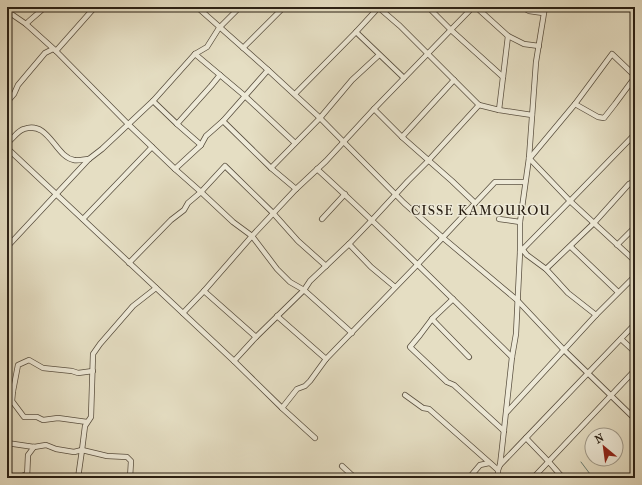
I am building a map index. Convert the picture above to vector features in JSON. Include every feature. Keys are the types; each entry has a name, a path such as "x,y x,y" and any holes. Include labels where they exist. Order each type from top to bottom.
{"street":[{"path":"26,24 32,17 45,7"},
{"path":"7,102 14,94 18,85 45,53 54,50 95,7"},
{"path":"197,7 320,118 396,195 442,237 517,300 564,350 635,419"},
{"path":"7,248 90,159 153,101 195,54 207,47 219,28 240,7"},
{"path":"243,48 284,7"},
{"path":"294,94 379,7 479,105 499,110 532,115"},
{"path":"428,7 502,77"},
{"path":"183,313 273,213 326,161 472,7"},
{"path":"476,7 508,36 524,44 538,46"},
{"path":"522,7 529,11 543,13"},
{"path":"498,478 516,334 521,250 520,222 529,158 536,62 545,7"},
{"path":"7,11 26,24 175,169 233,222 252,236 277,270 290,282 304,290 352,333"},
{"path":"356,32 378,55 404,78"},
{"path":"499,110 508,36"},
{"path":"195,54 246,96 295,143"},
{"path":"529,158 575,104 612,54 635,77 604,118 598,118 575,104"},
{"path":"271,168 320,118 352,80 378,55"},
{"path":"175,169 201,144 206,136 246,96 268,70"},
{"path":"177,124 220,75"},
{"path":"402,137 454,80"},
{"path":"153,101 201,144"},
{"path":"234,361 304,290 310,281 349,244 396,195 479,105"},
{"path":"374,109 402,137 475,203"},
{"path":"222,121 271,168 296,189"},
{"path":"7,143 24,129 37,128 46,134 62,152 72,160 90,159"},
{"path":"521,250 635,134"},
{"path":"83,219 152,147"},
{"path":"7,148 315,438"},
{"path":"529,158 570,201 635,261"},
{"path":"130,263 171,220 184,210 188,202 201,192 225,166 273,213 298,241 326,266"},
{"path":"317,169 418,264 512,357"},
{"path":"546,269 594,223 629,184 635,181"},
{"path":"282,408 297,390 305,386 310,381 326,359 495,182 525,182"},
{"path":"322,219 345,194"},
{"path":"498,219 520,222"},
{"path":"618,245 635,227"},
{"path":"349,244 371,267 395,287"},
{"path":"570,246 618,292"},
{"path":"521,250 546,269 568,293 596,315"},
{"path":"507,412 596,315 635,276"},
{"path":"78,478 85,426 91,417 93,354 133,306 156,288"},
{"path":"204,291 256,337"},
{"path":"453,299 432,319 410,347 447,382 454,385 504,431"},
{"path":"277,316 326,359"},
{"path":"432,319 469,357"},
{"path":"499,468 635,324"},
{"path":"621,339 635,352"},
{"path":"87,422 58,418 43,420 37,417 24,417 12,401 13,391 18,365 29,360 42,368 78,373 93,371"},
{"path":"533,478 635,370"},
{"path":"7,394 13,391"},
{"path":"405,396 423,408 429,409 490,463 499,468"},
{"path":"526,438 563,478"},
{"path":"7,443 34,447 46,446 74,452 82,450 107,456 127,457 131,461 130,478"},
{"path":"7,476 27,476 28,455 34,447"},
{"path":"469,478 480,465 490,463"},
{"path":"342,466 355,478"}],"waterway":[{"path":"581,462 593,478"}],"district":[{"name":"CISSE KAMOUROU","path":"481,210"}]}
